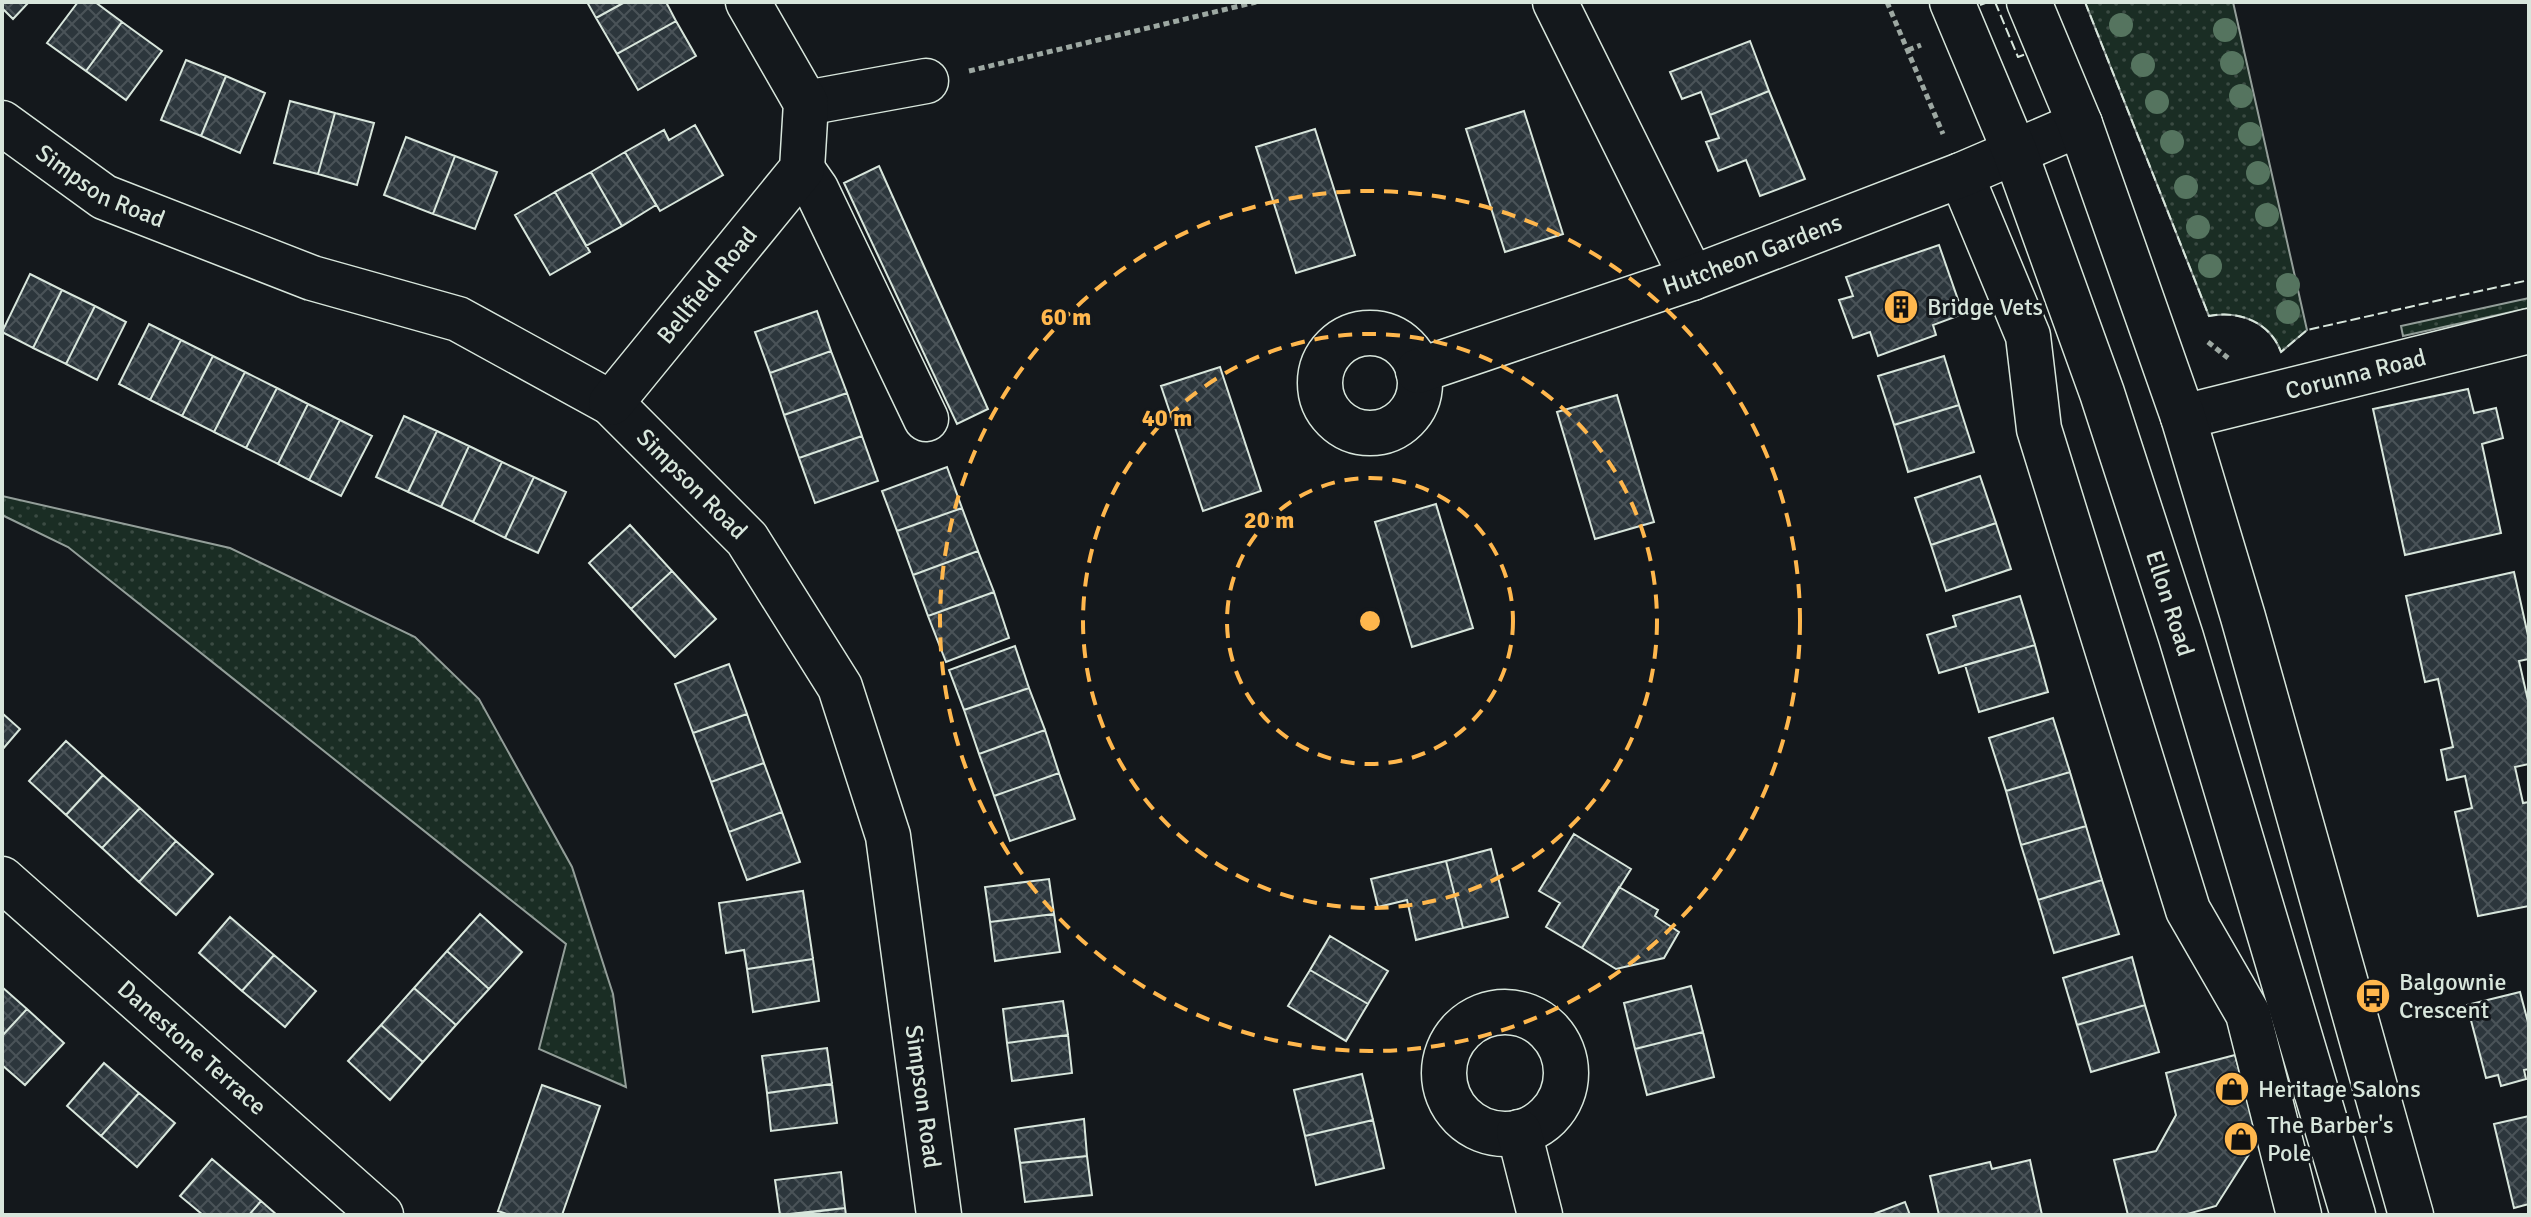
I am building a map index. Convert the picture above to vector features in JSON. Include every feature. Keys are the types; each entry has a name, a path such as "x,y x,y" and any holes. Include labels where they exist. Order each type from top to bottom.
{"street":[{"path":"748,2 806,103 802,169 816,189 926,419"},
{"path":"1555,2 1692,278"},
{"name":"Ellon Road","path":"1952,2 2015,152 2102,393 2181,637 2353,1215"},
{"path":"2029,2 2080,124 2183,417 2243,617 2411,1215"},
{"path":"806,103 926,81"},
{"name":"Simpson Road","path":"2,123 104,197 312,278 458,319 611,403 747,539 840,687 888,836 939,1215"},
{"name":"Hutcheon Gardens","path":"1418,371 1692,278 1961,175 2080,124"},
{"name":"Bellfield Road","path":"611,403 802,169"},
{"path":"1961,175 2028,336 2039,429 2048,459 2188,910 2248,1014 2299,1215"},
{"name":"Corunna Road","path":"2183,417 2529,331"},
{"name":"Danestone Terrace","path":"2,879 381,1215"},
{"path":"1519,1132 1540,1215"}],"path":[{"path":"926,81 1256,2"},
{"path":"1887,2 1961,175"}],"green space":[{"path":"2085,2 2233,2 2307,330 2281,352 2269,333 2252,320 2231,315 2209,316"},
{"path":"2529,298 2529,308 2403,336 2401,326"},
{"path":"2,496 230,548 415,637 479,699 572,867 613,994 626,1087 539,1049 566,944 68,547 2,515"}],"building":[{"path":"2,2 29,2 13,19 2,8"},
{"path":"78,2 95,2 122,22 86,71 47,43"},
{"path":"587,2 625,2 596,18"},
{"path":"625,2 666,2 676,21 617,54 596,18"},
{"path":"676,21 696,56 638,90 617,54"},
{"path":"122,22 162,51 126,100 86,71"},
{"path":"1750,41 1769,91 1710,115 1701,92 1682,99 1670,72"},
{"path":"186,60 226,76 201,136 161,120"},
{"path":"226,76 265,93 240,153 201,136"},
{"path":"1769,91 1805,179 1760,196 1746,160 1718,171 1706,142 1719,138 1710,115"},
{"path":"290,101 335,113 318,174 274,163"},
{"path":"1524,111 1563,234 1505,252 1466,129"},
{"path":"335,113 374,123 357,185 318,174"},
{"path":"695,125 723,175 660,211 625,152 664,130 669,140"},
{"path":"1315,129 1355,255 1296,273 1256,147"},
{"path":"406,137 455,156 433,214 384,195"},
{"path":"625,152 656,205 622,226 591,172"},
{"path":"455,156 497,172 475,229 433,214"},
{"path":"879,166 988,409 957,424 844,183"},
{"path":"591,172 622,226 586,246 555,192"},
{"path":"555,192 590,252 550,275 515,215"},
{"name":"Bridge Vets","path":"1939,245 1963,314 1933,325 1936,335 1878,356 1870,332 1853,338 1839,300 1853,296 1846,277"},
{"path":"30,274 62,290 33,348 2,332"},
{"path":"62,290 95,306 66,364 33,348"},
{"path":"95,306 126,322 97,380 66,364"},
{"path":"817,311 831,351 770,373 755,332"},
{"path":"149,324 181,340 150,400 119,384"},
{"path":"181,340 213,356 182,416 150,400"},
{"path":"831,351 847,393 784,415 770,373"},
{"path":"213,356 245,372 214,432 182,416"},
{"path":"1944,356 1959,405 1894,425 1878,376"},
{"path":"1220,367 1261,491 1203,511 1161,386"},
{"path":"245,372 277,388 246,448 214,432"},
{"path":"277,388 308,404 278,464 246,448"},
{"path":"2468,389 2474,413 2496,408 2503,438 2482,444 2501,533 2405,555 2373,409"},
{"path":"847,393 862,436 799,458 784,415"},
{"path":"1617,395 1654,522 1595,539 1557,412"},
{"path":"308,404 340,420 309,480 278,464"},
{"path":"1959,405 1974,452 1908,472 1894,425"},
{"path":"404,416 437,431 408,492 376,477"},
{"path":"340,420 372,436 341,496 309,480"},
{"path":"437,431 469,446 441,507 408,492"},
{"path":"862,436 878,481 815,503 799,458"},
{"path":"469,446 502,462 473,522 441,507"},
{"path":"502,462 534,477 505,538 473,522"},
{"path":"947,467 962,508 897,531 882,491"},
{"path":"1980,476 1996,523 1931,545 1915,498"},
{"path":"534,477 566,492 538,553 505,538"},
{"path":"1436,504 1473,628 1412,647 1375,522"},
{"path":"962,508 978,551 913,575 897,531"},
{"path":"1996,523 2011,569 1946,591 1931,545"},
{"path":"630,525 672,571 631,609 589,563"},
{"path":"978,551 994,592 928,616 913,575"},
{"path":"672,571 716,619 675,657 631,609"},
{"path":"2514,572 2529,640 2529,659 2519,661 2529,705 2529,764 2515,767 2523,803 2529,802 2529,906 2478,916 2455,812 2472,808 2465,776 2447,780 2441,750 2453,747 2438,679 2425,682 2406,596"},
{"path":"994,592 1009,638 946,662 928,616"},
{"path":"2020,596 2035,645 1939,673 1927,635 1956,626 1953,616"},
{"path":"2035,645 2048,692 1979,712 1965,665"},
{"path":"1015,646 1029,688 964,710 949,670"},
{"path":"729,664 747,714 693,733 675,684"},
{"path":"1029,688 1045,730 979,754 964,710"},
{"path":"2,713 20,729 2,750"},
{"path":"747,714 764,763 711,782 693,733"},
{"path":"2053,718 2070,772 2006,791 1989,738"},
{"path":"1045,730 1059,773 994,796 979,754"},
{"path":"66,741 103,775 66,815 29,781"},
{"path":"764,763 782,812 729,832 711,782"},
{"path":"2070,772 2086,826 2021,845 2006,791"},
{"path":"1059,773 1075,819 1010,841 994,796"},
{"path":"103,775 140,808 102,848 66,815"},
{"path":"140,808 176,841 139,882 102,848"},
{"path":"782,812 800,862 747,880 729,832"},
{"path":"2086,826 2102,880 2038,900 2021,845"},
{"path":"1574,834 1631,869 1582,948 1546,927 1560,903 1539,891"},
{"path":"176,841 213,874 176,915 139,882"},
{"path":"1491,849 1508,917 1463,928 1446,861"},
{"path":"1446,861 1463,928 1416,940 1407,900 1378,907 1371,879"},
{"path":"1049,879 1054,914 990,922 985,887"},
{"path":"2102,880 2119,934 2054,953 2038,900"},
{"path":"1619,887 1658,910 1655,916 1679,932 1664,958 1616,969 1582,948"},
{"path":"803,891 813,959 747,969 744,950 726,953 719,903"},
{"path":"480,914 522,952 489,989 447,951"},
{"path":"1054,914 1060,952 995,961 990,922"},
{"path":"230,917 274,955 242,991 199,953"},
{"path":"1330,936 1388,971 1368,1004 1310,970"},
{"path":"447,951 489,989 456,1025 414,988"},
{"path":"274,955 316,991 285,1027 242,991"},
{"path":"2132,957 2145,1005 2077,1025 2063,978"},
{"path":"813,959 819,1001 753,1012 747,969"},
{"path":"1310,970 1368,1004 1346,1041 1288,1006"},
{"path":"1691,986 1703,1032 1635,1049 1624,1003"},
{"path":"2,987 27,1009 2,1036"},
{"path":"414,988 456,1025 423,1062 381,1025"},
{"path":"2520,992 2529,1026 2529,1069 2524,1070 2526,1079 2501,1086 2498,1075 2486,1078 2467,1005"},
{"path":"1063,1001 1068,1035 1007,1043 1003,1009"},
{"path":"2145,1005 2159,1052 2091,1072 2077,1025"},
{"path":"27,1009 64,1043 25,1085 2,1065 2,1036"},
{"path":"381,1025 423,1062 390,1100 348,1061"},
{"path":"1703,1032 1714,1077 1647,1095 1635,1049"},
{"path":"1068,1035 1072,1073 1012,1081 1007,1043"},
{"path":"827,1048 832,1084 767,1093 762,1056"},
{"path":"2235,1055 2258,1140 2216,1206 2184,1215 2128,1215 2114,1160 2156,1151 2176,1115 2166,1073"},
{"path":"104,1063 139,1093 101,1136 67,1106"},
{"path":"1362,1074 1373,1120 1305,1136 1294,1090"},
{"path":"832,1084 837,1123 771,1131 767,1093"},
{"path":"542,1085 600,1106 562,1215 510,1215 498,1211"},
{"path":"139,1093 175,1123 137,1167 101,1136"},
{"path":"2529,1116 2529,1204 2514,1208 2494,1124"},
{"path":"1084,1119 1087,1156 1020,1163 1015,1129"},
{"path":"1373,1120 1384,1168 1316,1185 1305,1136"},
{"path":"1087,1156 1092,1195 1025,1202 1020,1163"},
{"path":"212,1159 261,1201 249,1215 203,1215 180,1196"},
{"path":"2030,1160 2042,1215 1939,1215 1930,1176 1990,1162 1992,1169"},
{"path":"841,1172 845,1208 780,1215 775,1180"},
{"path":"261,1201 277,1215 249,1215"},
{"path":"1905,1202 1910,1215 1871,1215"},
{"path":"845,1208 846,1215 789,1215"}],"fence":[{"path":"1980,5 1988,2"},
{"path":"1995,2 2018,57 2026,54"},
{"path":"2085,2 2209,316 2231,315 2252,320 2269,333 2281,352 2307,330 2529,280"}],"place":[{"name":"Bridge Vets","path":"1901,307"},
{"name":"Balgownie Crescent","path":"2373,996"},
{"name":"Heritage Salons","path":"2232,1089"},
{"name":"The Barber's Pole","path":"2241,1139"}]}
